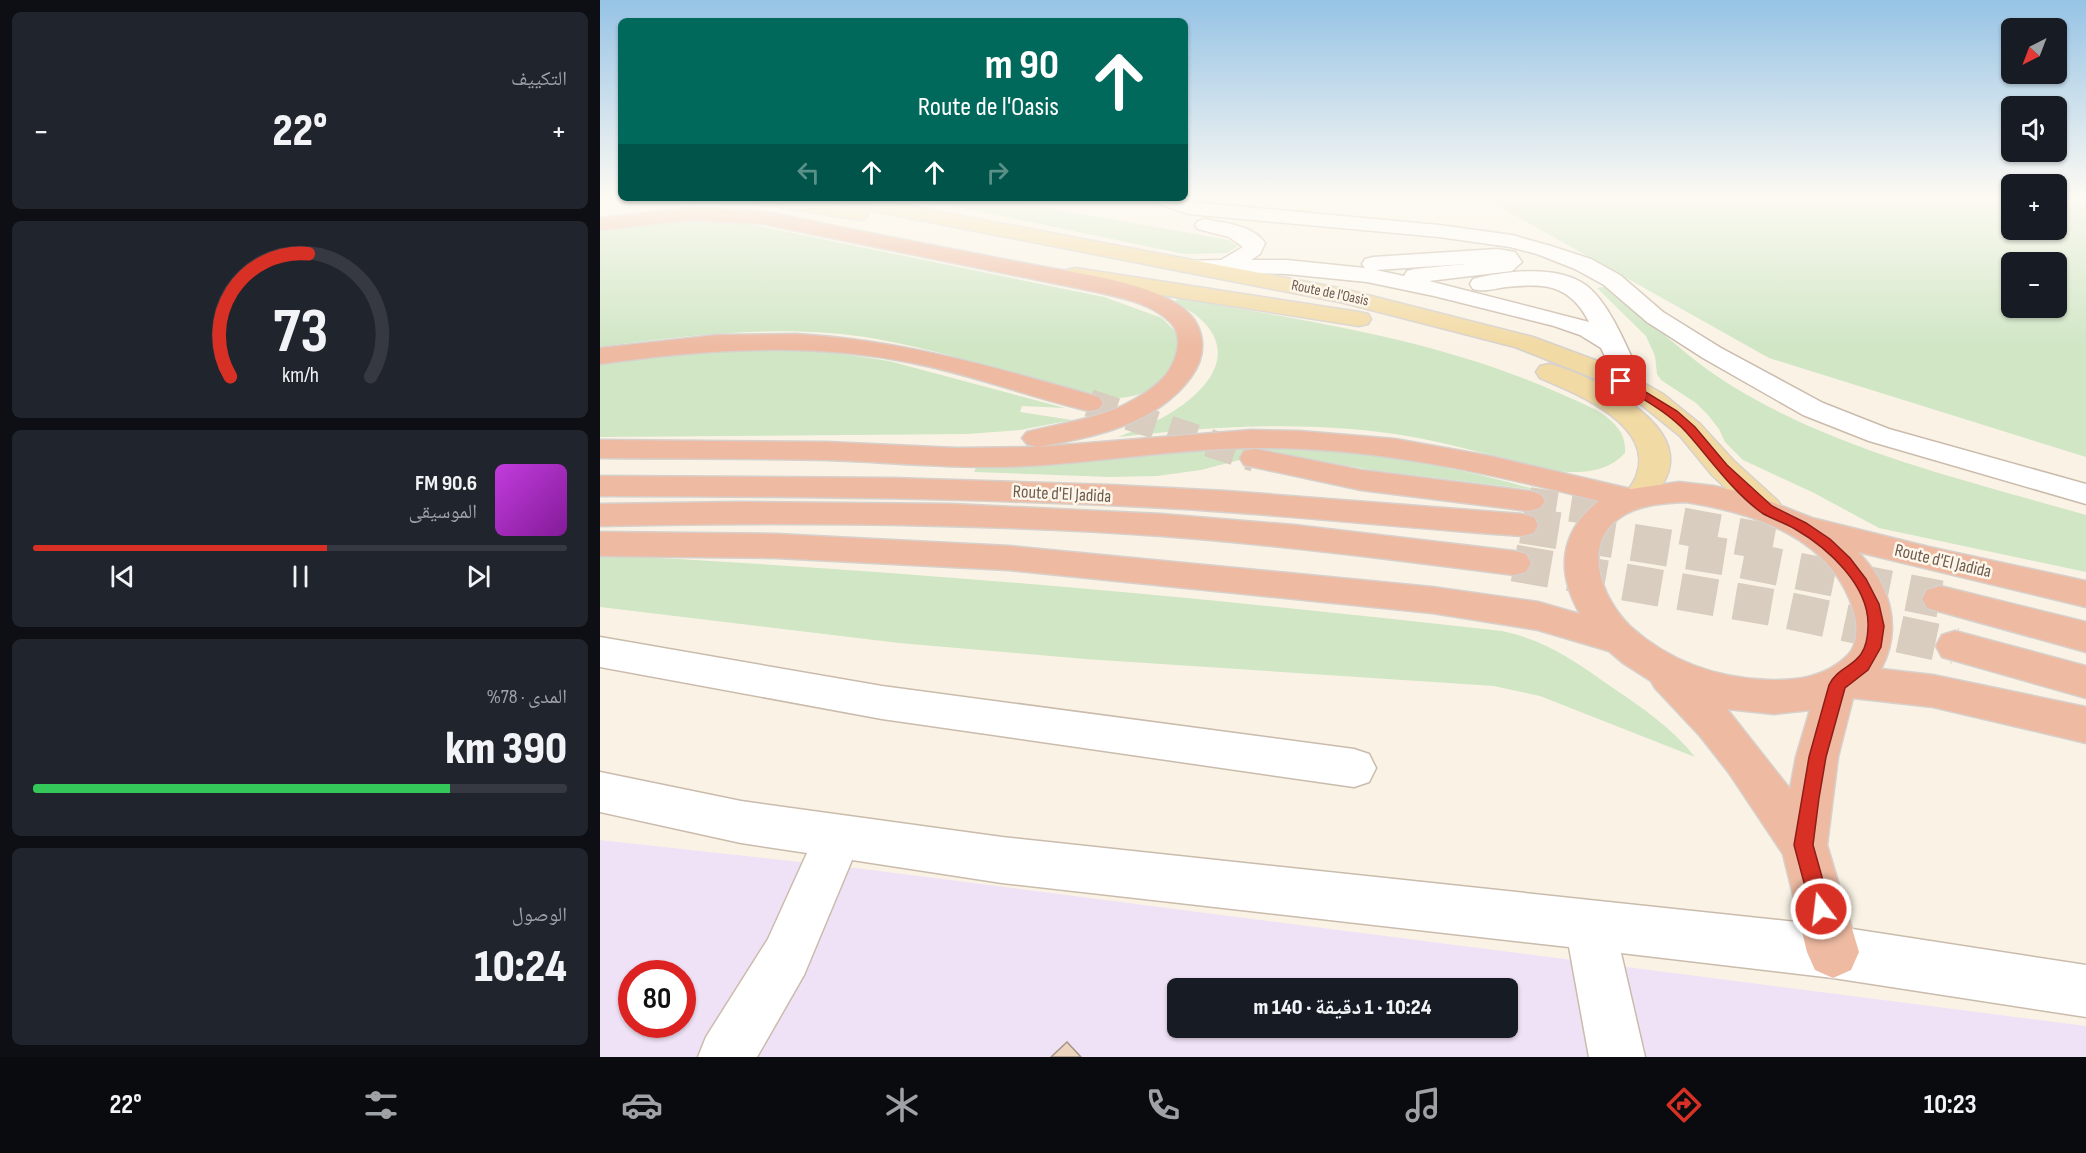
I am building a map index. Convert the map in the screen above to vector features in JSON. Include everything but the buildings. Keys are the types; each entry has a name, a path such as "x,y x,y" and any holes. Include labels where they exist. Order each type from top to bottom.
{"highway":[{"path":"860,452 1010,442 1070,433 1107,422 1158,397 1185,368 1191,339 1187,327 1166,308 1130,293 911,247"},
{"path":"600,356 662,347 745,341 832,344 912,355 1089,403"},
{"path":"600,449 860,452 970,458 1090,453 1170,444 1250,439 1344,442 1456,459 1634,499"},
{"name":"Route d'El Jadida","path":"600,486 788,485 990,490 1526,513 1255,458"},
{"path":"600,544 776,546 1021,559 1432,600 1538,616 1638,652 1705,687 1744,695 1791,698 1816,693 1841,683 1863,665 1873,647 1876,626 1872,604 1861,582 1845,562 1825,543 1801,526 1767,509 1740,500 1686,492 1660,493 1634,499 1611,509 1596,522 1585,537 1580,555 1581,576 1589,597 1603,620 1638,652 1707,716 1744,760 1804,845 1833,952"},
{"name":"Route d'El Jadida","path":"600,515 758,511 956,514 1163,525 1372,545 1514,563"},
{"name":"Route d'El Jadida","path":"1801,526 1929,559 2086,594"},
{"name":"Route d'El Jadida","path":"2086,611 1940,588 2086,637"},
{"path":"1955,646 2086,682"},
{"path":"1841,683 1934,691 2086,725"},
{"path":"1804,845 1817,757 1841,683"}],"main road":[{"name":"Route de l'Oasis","path":"1027,247 1385,322 1503,354 1563,378 1621,409 1643,429 1655,452 1653,476 1634,499"},
{"name":"Route de l'Oasis","path":"1095,247 1344,296 1468,326 1553,352 1632,386 1673,414 1723,468 1767,509"},
{"path":"984,261 1308,313 1385,322"}],"street":[{"path":"1228,266 1254,247"},
{"path":"1534,247 1583,264 1612,280 1655,317 1712,353 1814,410 1879,435 2086,494"},
{"path":"1313,269 1497,255 1508,257 1511,262 1504,266 1392,279"},
{"path":"1188,266 1313,269 1392,279 1570,323 1589,330 1612,344"},
{"path":"1435,289 1532,279 1555,281 1582,293 1593,307 1632,386"},
{"path":"1474,299 1582,293"},
{"path":"600,652 831,693 1069,730 1354,768"},
{"path":"600,792 741,822 1002,860 1833,952 2086,991"},
{"path":"726,1057 786,957 838,837"},
{"path":"1590,925 1617,1057"}],"shaded area":[{"path":"600,840 872,870 2086,1026 2086,1057 600,1057"}],"green space":[{"path":"600,247 862,247 1104,297 1162,318 1177,333 1181,351 1156,385 1139,394 1115,398 1055,385 937,352 842,334 738,332 600,347"},
{"path":"1152,247 1236,247 1227,253 1184,254"},
{"path":"1572,247 2086,247 2086,457 1769,358"},
{"path":"1609,286 1700,364 1732,386 1773,409 1860,447 1904,462 2086,515 2086,572 1879,528 1814,493 1743,460 1725,442 1719,429 1696,403 1661,380 1657,374 1655,356 1646,336 1597,288"},
{"path":"1179,298 1372,334 1420,345 1513,374 1603,414 1620,431 1625,453 1607,466 1586,472 1571,472 1542,468 1418,438 1335,428 1262,426 1118,437 1152,423 1184,404 1211,376 1217,362 1218,349 1214,336 1192,312 1174,302"},
{"path":"742,348 816,350 889,361 1065,408 1022,406 1020,412 1072,420 1020,430 967,434 600,437 600,362"},
{"path":"1270,445 1405,460 1537,490 1372,470 1270,452 1201,470 1157,476 1110,477 974,472 976,468"},
{"path":"600,555 826,568 1052,586 1502,631 1547,646 1587,670 1657,719 1695,757 1540,696 1494,686 1085,659 899,643 600,607"}],"tunnel":[{"path":"1089,403 1255,458"},
{"path":"1529,501 1605,513"},
{"path":"1522,525 1732,558 1940,599"},
{"path":"1682,526 1785,545"},
{"path":"1514,563 1781,609 1955,646"}],"route":[{"path":"1621,381 1673,414 1723,468 1767,509 1801,526 1825,543 1845,562 1861,582 1872,604 1876,626 1873,647 1863,665 1837,685 1817,757 1810,798 1804,845 1821,909"}]}
